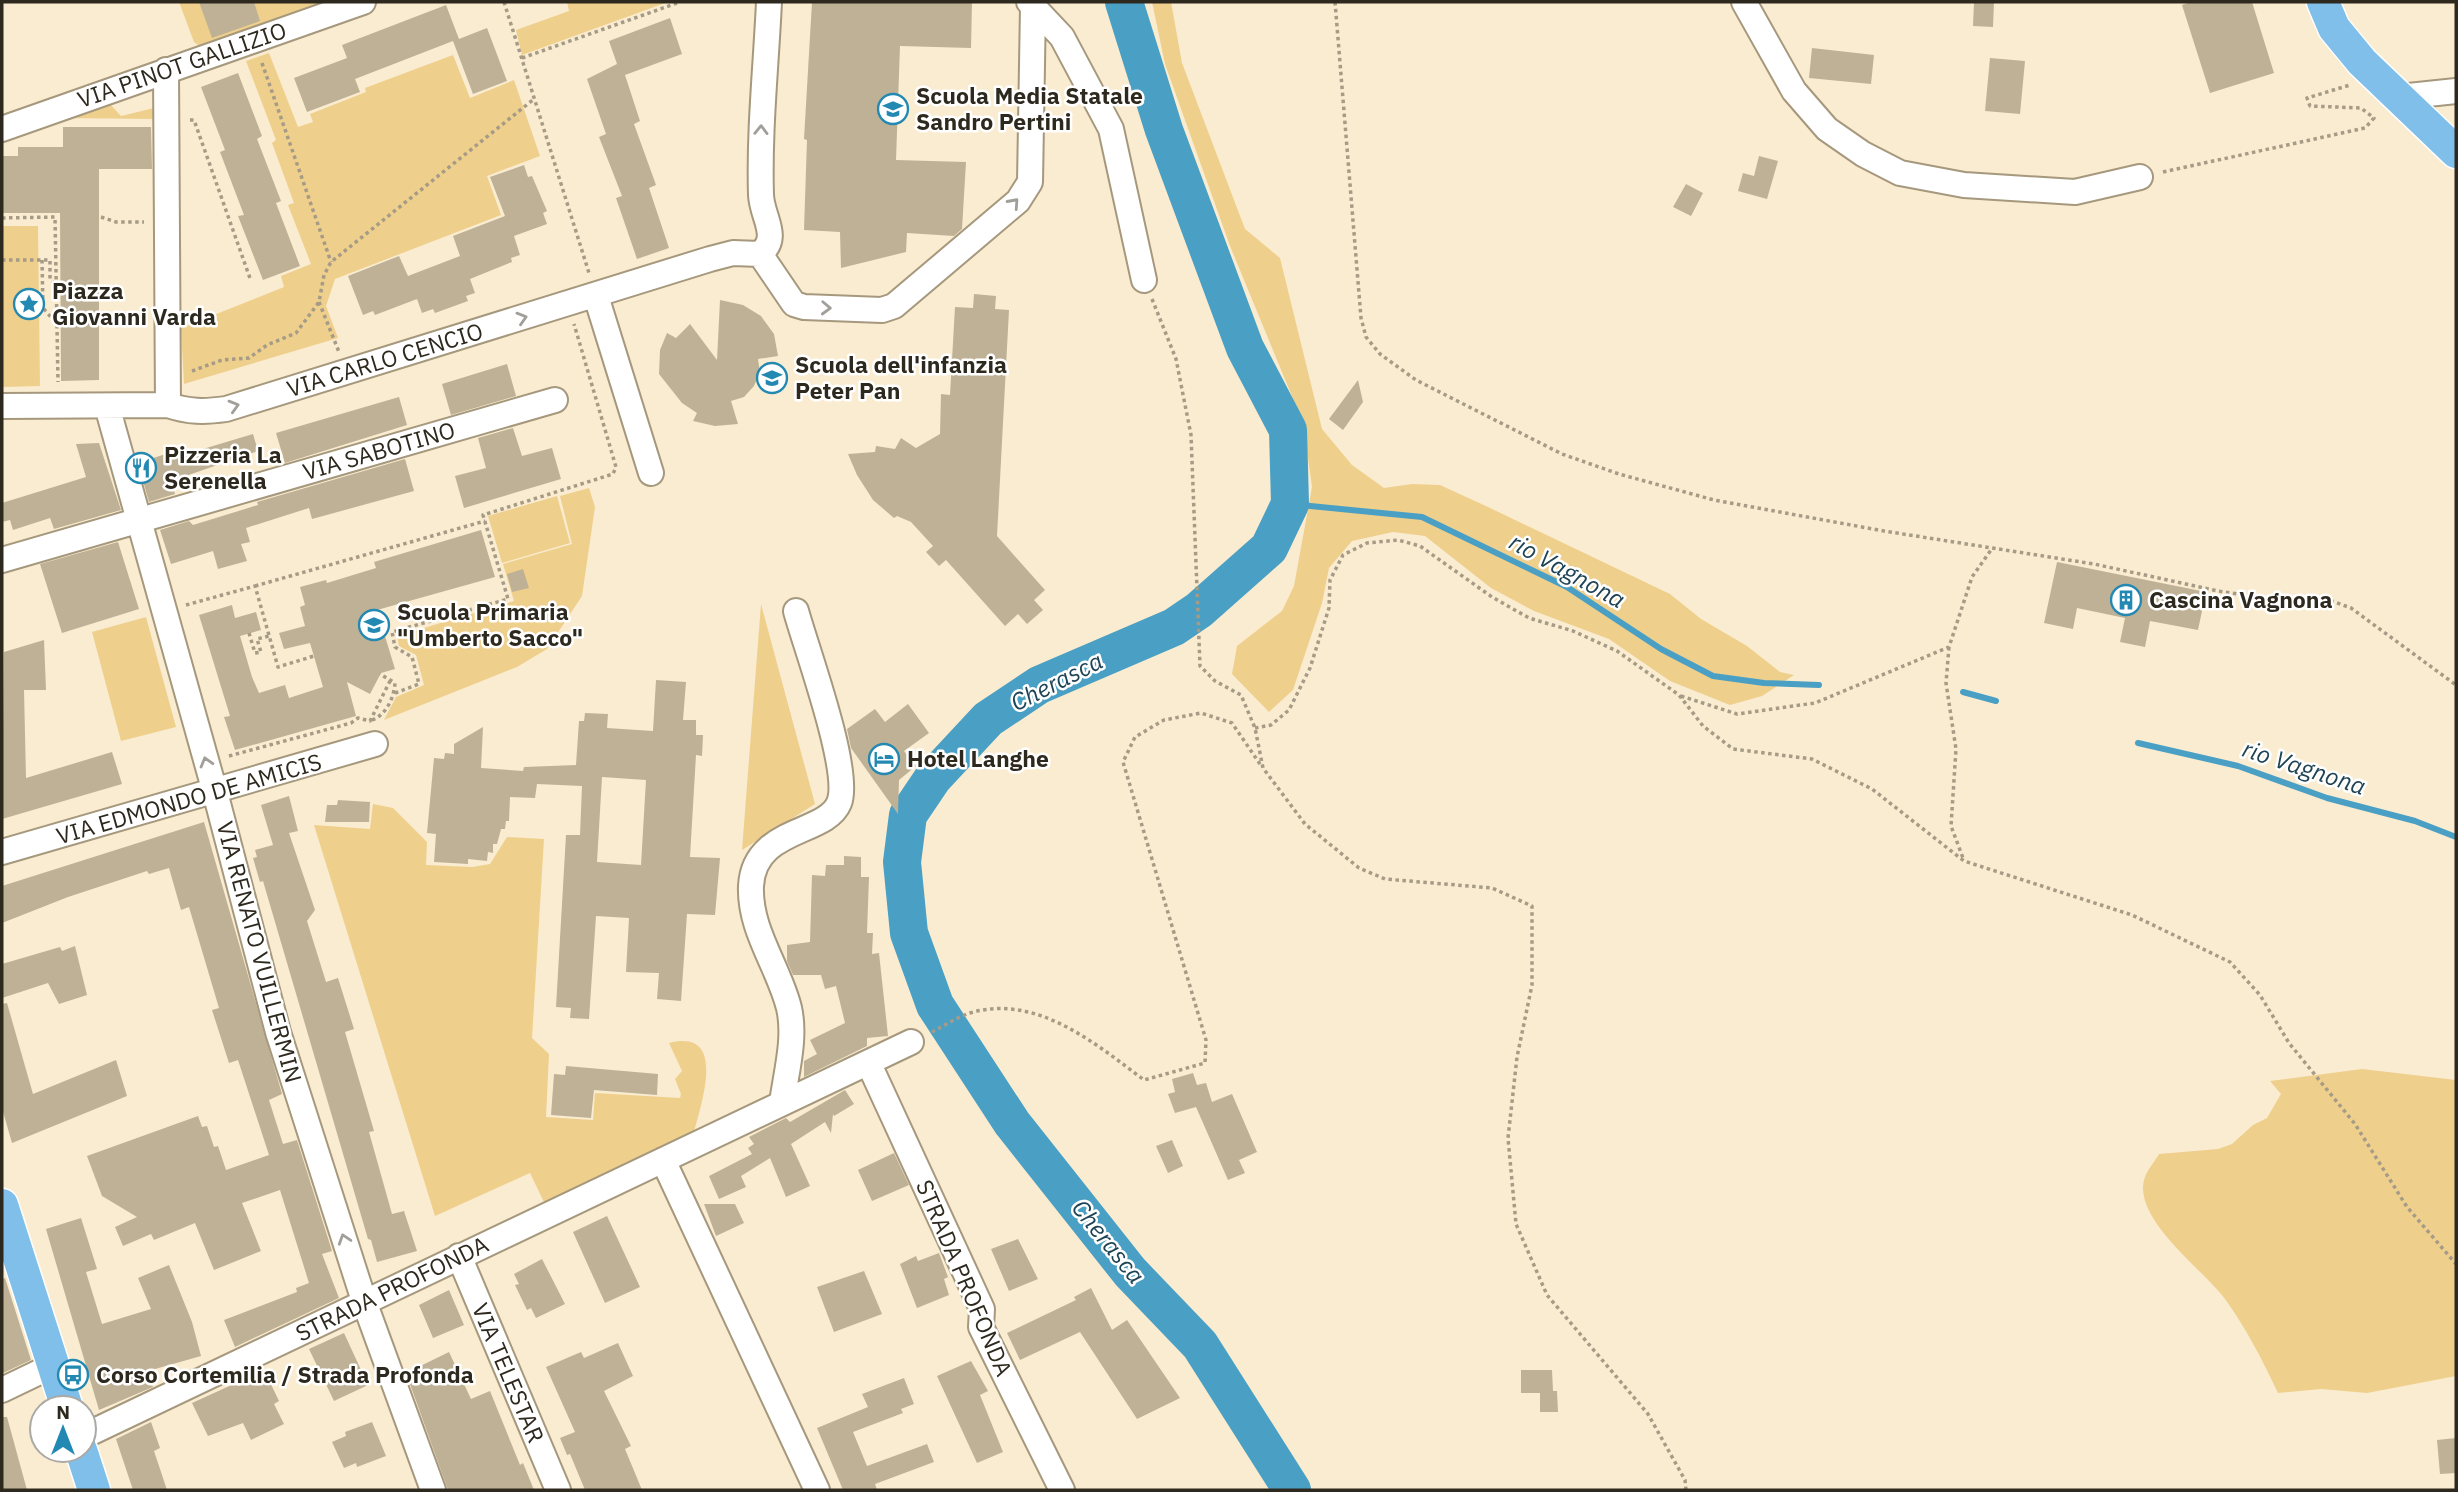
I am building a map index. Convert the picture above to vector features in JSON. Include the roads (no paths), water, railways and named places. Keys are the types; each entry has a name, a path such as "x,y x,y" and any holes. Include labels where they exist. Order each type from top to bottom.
{"main road":[{"path":"2323,2 2333,28 2456,152"},
{"path":"2,1205 62,1394"},
{"path":"86,1464 94,1490"}],"street":[{"name":"VIA PINOT GALLIZIO","path":"2,128 363,2"},
{"path":"769,2 761,125 761,198 771,238 769,247 760,254 793,304 804,307 881,310 894,306 1018,201 1030,182 1031,4"},
{"path":"1031,4 1062,37 1111,129 1144,280"},
{"path":"1751,5 1794,91 1828,129 1863,154 1900,173 1964,185 2075,192 2140,177"},
{"path":"166,70 168,394"},
{"path":"2389,87 2456,90"},
{"name":"VIA CARLO CENCIO","path":"2,406 107,406 168,394 187,412 226,409 733,253 760,254"},
{"path":"596,296 651,473"},
{"name":"VIA SABOTINO","path":"2,560 555,400"},
{"name":"VIA RENATO VUILLERMIN","path":"107,406 138,521 174,608 215,792 278,1032 365,1304 433,1490"},
{"path":"782,1103 790,1044 789,1010 755,921 751,888 753,873 761,856 773,845 832,813 842,795 838,756 796,611"},
{"name":"VIA EDMONDO DE AMICIS","path":"2,852 215,792 368,738"},
{"name":"STRADA PROFONDA","path":"98,1429 911,1042"},
{"name":"STRADA PROFONDA","path":"869,1064 982,1309 981,1327 1062,1490"},
{"path":"663,1160 817,1490"},
{"name":"VIA TELESTAR","path":"459,1256 558,1490"},
{"path":"2,1390 52,1366"}],"waterway":[{"name":"Cherasca","path":"1124,2 1164,130 1245,348 1288,430 1290,504 1269,548 1199,610 1174,627 1039,685 988,719 933,778 908,815 902,862 909,933 935,1005 1012,1123 1130,1272 1200,1345 1292,1490"},
{"name":"rio Vagnona","path":"1290,504 1422,517 1567,587 1661,649 1713,676 1764,683 1819,685"},
{"path":"1963,692 1996,701"},
{"name":"rio Vagnona","path":"2138,743 2238,766 2327,798 2415,821 2456,837"}],"place":[{"name":"Scuola Media Statale Sandro Pertini","path":"893,109"},
{"name":"Piazza Giovanni Varda","path":"29,304"},
{"name":"Scuola dell'infanzia Peter Pan","path":"772,378"},
{"name":"Pizzeria La Serenella","path":"141,468"},
{"name":"Cascina Vagnona","path":"2126,600"},
{"name":"Scuola Primaria \"Umberto Sacco\"","path":"374,625"},
{"name":"Hotel Langhe","path":"884,759"},
{"name":"Corso Cortemilia / Strada Profonda","path":"73,1375"}]}
